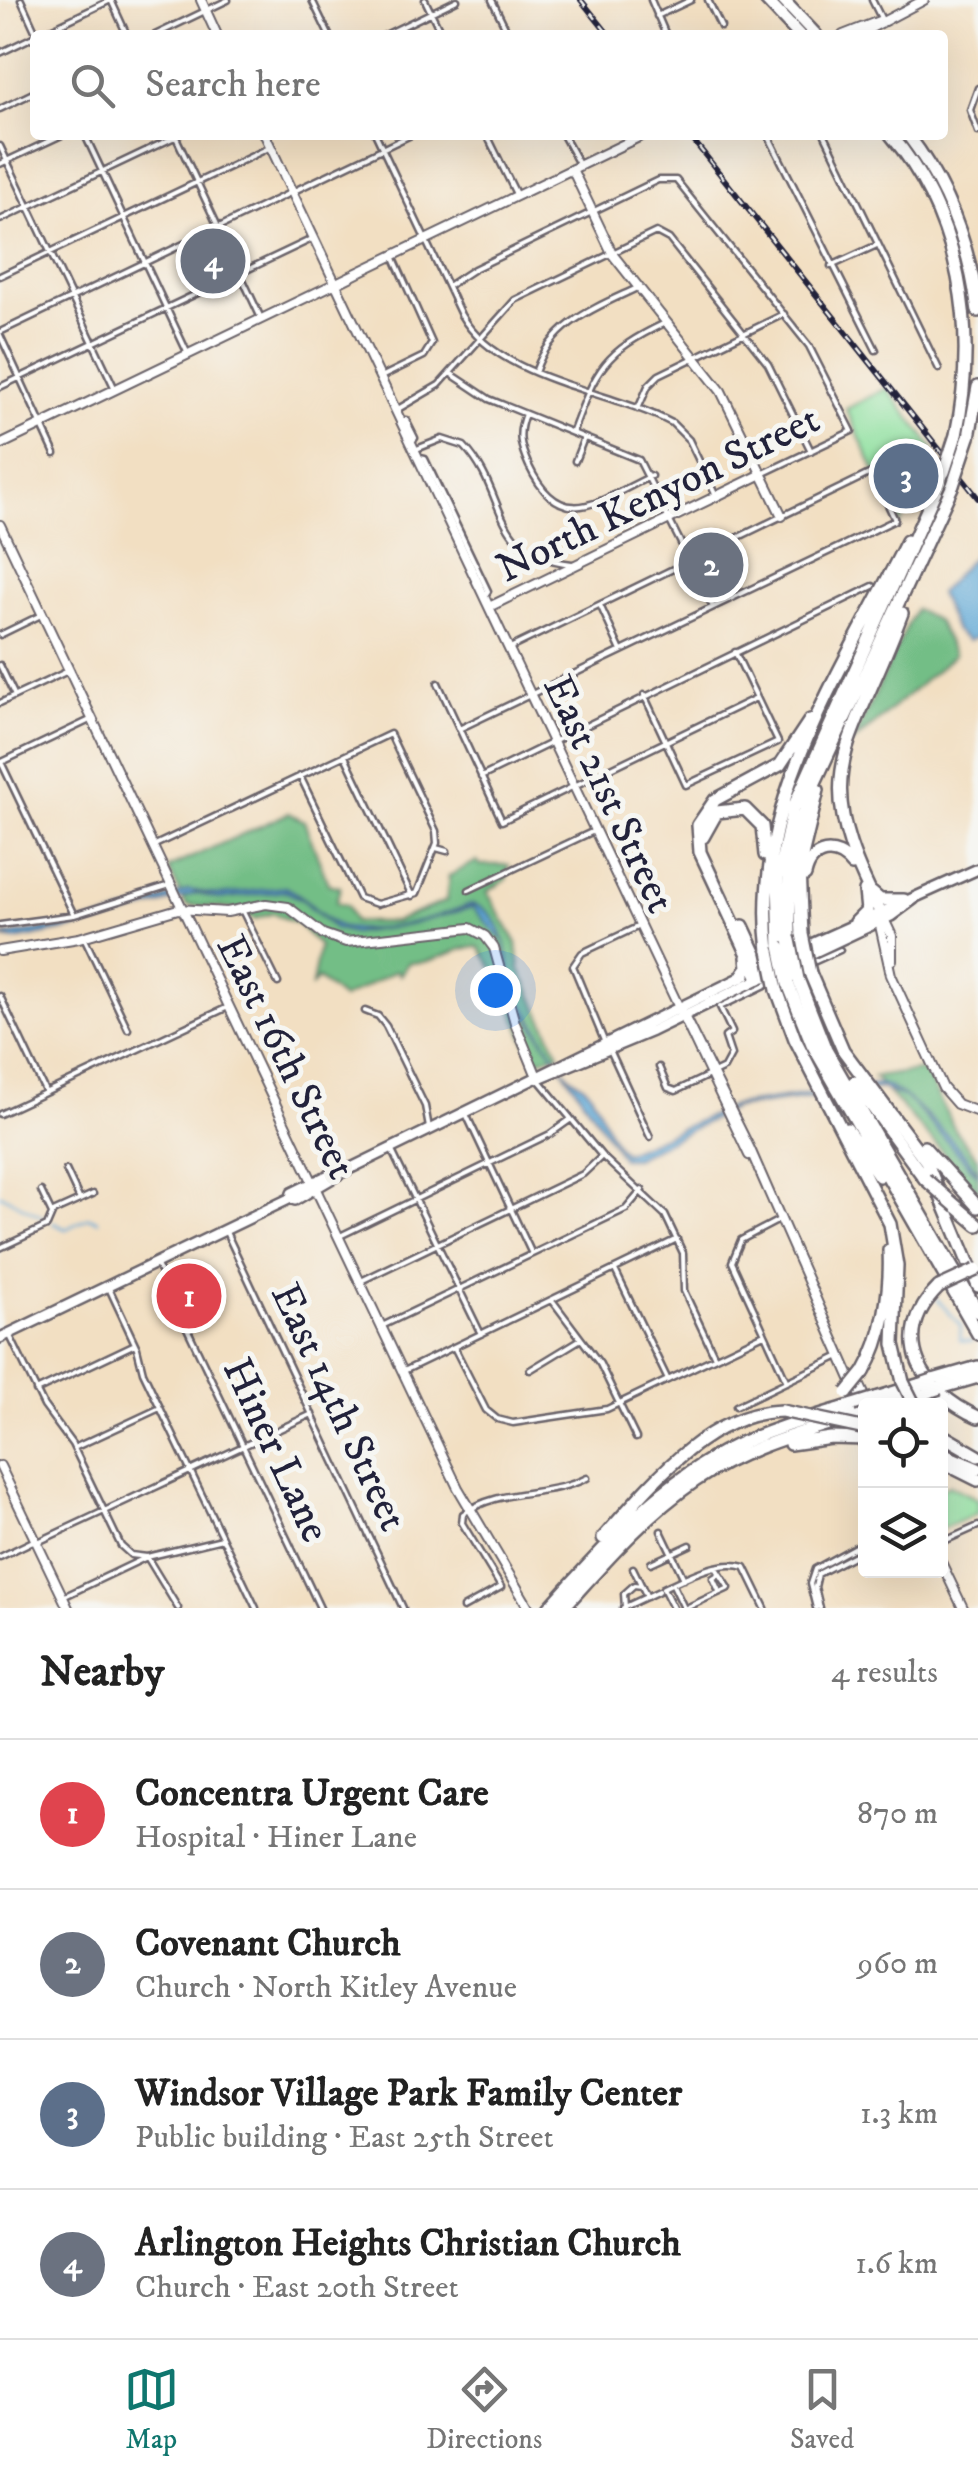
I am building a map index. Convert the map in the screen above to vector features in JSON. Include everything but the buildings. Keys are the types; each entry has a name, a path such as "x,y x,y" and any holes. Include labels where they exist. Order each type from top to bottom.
{"highway":[{"path":"766,0 794,30"},
{"path":"783,0 811,30"},
{"path":"894,140 927,188 960,276 967,361 962,436 953,485 839,729 796,834 785,946 793,981 794,1039 886,1214 895,1245 894,1344 902,1382 911,1398"},
{"path":"911,140 934,175 956,222 978,311"},
{"path":"978,388 962,436 793,808 778,878 785,946 804,1028 925,1179 978,1225"},
{"path":"766,914 769,864 782,806 840,674 936,489"},
{"path":"856,922 867,910 867,891 843,830 838,778 846,742 884,661 916,566"},
{"path":"760,973 700,852 698,823 713,802 784,762 840,674"},
{"path":"741,977 748,967 750,952 704,846 706,825 722,810 748,811 763,828 766,914 785,946"},
{"path":"750,952 766,958 785,946 806,870 816,855 831,851 844,856 880,916"},
{"path":"867,891 880,900 909,900"},
{"path":"793,981 848,1080 978,1207"},
{"path":"793,981 830,1026 848,1080"},
{"path":"825,1097 943,1274 978,1334"},
{"path":"865,1100 919,1149 978,1286"},
{"path":"865,1100 943,1274"},
{"path":"865,1100 978,1312"},
{"path":"865,1398 864,1372 877,1341 889,1271 884,1225 866,1178"},
{"path":"940,1192 978,1300"},
{"path":"977,1270 939,1288 919,1318 917,1360 941,1397 978,1417"},
{"path":"891,1398 978,1368"},
{"path":"930,1386 978,1379"},
{"path":"545,1608 659,1494 702,1464 826,1408 858,1406"},
{"path":"563,1608 628,1536 681,1491 747,1453 858,1409"},
{"path":"545,1608 644,1491 682,1457 737,1421 782,1412 858,1434"},
{"path":"681,1491 733,1464 784,1446 858,1436"},
{"path":"948,1439 978,1456"},
{"path":"948,1456 978,1469"},
{"path":"948,1466 978,1480"}],"main road":[{"path":"3,1333 290,1198 292,1192 316,1185 978,869"},
{"path":"682,1012 741,977 760,973 785,946 880,916"}],"street":[{"path":"21,0 35,30"},
{"path":"48,30 111,0 125,30"},
{"path":"201,0 216,30"},
{"path":"166,30 228,0"},
{"path":"312,0 327,30"},
{"path":"425,0 440,30"},
{"path":"395,30 456,0"},
{"path":"492,0 507,30"},
{"path":"651,0 664,30"},
{"path":"657,16 691,0"},
{"path":"708,0 721,26"},
{"path":"872,0 881,21"},
{"path":"866,30 924,0"},
{"path":"857,30 881,21"},
{"path":"0,53 30,38"},
{"path":"976,130 970,106 978,88"},
{"path":"0,108 30,94"},
{"path":"0,164 51,140"},
{"path":"87,140 188,354"},
{"path":"0,220 169,140"},
{"path":"179,140 262,319"},
{"name":"East 21st Street","path":"267,140 861,1398"},
{"path":"378,140 448,286 478,339 504,358 638,409 683,431 716,496"},
{"path":"54,454 0,333 401,140"},
{"path":"490,140 517,196"},
{"path":"565,140 611,251 725,398 782,516"},
{"path":"0,445 633,140"},
{"path":"770,140 876,350"},
{"path":"827,140 938,369"},
{"path":"0,146 115,390"},
{"path":"0,276 270,147"},
{"path":"448,286 474,269 669,178 680,184 784,314 654,378 638,409"},
{"path":"394,411 432,391 519,297 611,251 659,233 668,238 773,372 811,451"},
{"path":"0,388 314,238"},
{"path":"831,266 878,244"},
{"path":"379,378 425,355 432,343 393,256"},
{"path":"536,370 546,348 567,324 639,287"},
{"name":"North Kenyon Street","path":"489,607 852,431 818,360 784,314"},
{"path":"573,431 600,367 618,348 667,322"},
{"path":"450,373 478,394 631,454 650,476 713,607"},
{"path":"525,414 520,431 522,449 542,490 556,502 588,506 650,476"},
{"path":"575,461 585,436"},
{"path":"414,451 444,439 464,446 516,542 543,559 576,564"},
{"path":"459,729 896,520 872,472 510,649"},
{"name":"East 16th Street","path":"0,525 469,1510 529,1608"},
{"path":"481,777 873,586"},
{"path":"600,605 620,649"},
{"path":"0,635 43,614"},
{"path":"644,696 686,785 778,742 735,652"},
{"path":"0,664 15,696"},
{"path":"0,703 69,670"},
{"path":"438,683 502,821 756,698"},
{"path":"74,915 0,763 93,718"},
{"path":"154,846 391,731 436,831 436,848 423,886 412,896 374,904 360,900 300,776"},
{"path":"344,755 412,896"},
{"path":"470,890 596,830"},
{"path":"436,848 447,851"},
{"path":"0,925 74,915 175,891"},
{"path":"0,951 84,936 184,909 285,906 322,934 346,942 459,927 478,931 495,951 514,1022 539,1078 602,1156 661,1208 683,1253 683,1288 715,1357"},
{"path":"242,910 278,983"},
{"path":"880,916 905,1003 947,1094 960,1106 978,1112"},
{"path":"641,925 582,953 574,966 650,1137"},
{"path":"84,936 128,1029"},
{"path":"659,1067 674,1091 726,1067 731,1055 725,1037 732,1032 720,1006 840,950"},
{"path":"0,996 46,1093"},
{"path":"0,1114 230,1006"},
{"path":"364,1012 378,1016 386,1026 433,1129"},
{"path":"466,1114 532,1254"},
{"path":"340,1236 489,1164 571,1119"},
{"path":"391,1149 481,1334"},
{"path":"361,1280 584,1174 602,1156"},
{"path":"66,1170 80,1200"},
{"path":"382,1326 626,1209 642,1190"},
{"path":"41,1191 52,1214"},
{"path":"0,1248 47,1226 52,1214 92,1194"},
{"path":"779,1220 742,1238 732,1259 787,1382"},
{"name":"East 14th Street","path":"224,1229 402,1608"},
{"path":"404,1371 677,1239"},
{"name":"Hiner Lane","path":"155,1262 320,1608"},
{"path":"614,1270 668,1380"},
{"path":"107,1284 160,1408 256,1608"},
{"path":"552,1300 600,1364 636,1438"},
{"path":"3,1333 74,1448 123,1549 148,1558 178,1608"},
{"path":"454,1346 483,1406 499,1420 514,1423 586,1414 620,1403 764,1334"},
{"path":"530,1370 580,1339"},
{"path":"36,1391 135,1344"},
{"path":"736,1406 842,1355"},
{"path":"74,1448 160,1408"},
{"path":"0,1557 312,1414"},
{"path":"0,1466 68,1608"},
{"path":"463,1608 502,1587 462,1522 469,1510 502,1496 556,1490 587,1478"},
{"path":"948,1539 978,1526"},
{"path":"661,1531 684,1578"},
{"path":"63,1597 148,1558 222,1539"},
{"path":"818,1608 810,1582 816,1567 858,1545"},
{"path":"652,1564 690,1546"},
{"path":"818,1608 818,1574 858,1553"},
{"path":"642,1586 634,1586 624,1594 624,1608 684,1578 716,1568 744,1566 765,1608"},
{"path":"633,1568 647,1597"},
{"path":"716,1568 718,1576"},
{"path":"672,1584 685,1608 720,1592 728,1588 722,1574 713,1578 720,1592"},
{"path":"948,1577 963,1608"},
{"path":"661,1590 672,1608"}],"green space":[{"path":"887,388 933,448 900,524 846,409"},
{"path":"915,609 937,621 954,655 852,743"},
{"path":"289,813 304,821 328,884 340,887 336,903 347,905 354,922 394,922 446,901 449,876 477,861 480,865 509,865 506,880 487,892 517,943 520,969 559,1054 534,1061 499,978 479,947 409,962 400,975 397,970 342,999 318,979 312,985 319,946 298,924 273,913 255,919 234,909 186,905 168,868"},
{"path":"924,1070 957,1133 978,1159 978,1191 874,1077"},
{"path":"948,1486 978,1499 978,1513 948,1526"}],"water":[{"path":"978,551 978,637 968,641 955,631 939,593"},
{"path":"285,887 299,895 328,920 349,928 403,925 471,904 491,915 504,942 473,907 408,925 353,933 334,928 302,899 285,891 219,899 197,893 105,922 15,940 0,937 108,918 189,890 219,895"},
{"path":"504,943 513,980 554,1055 529,1018 512,984"},
{"path":"555,1058 591,1093 609,1132 624,1153 735,1105 880,1084 905,1098 881,1088 735,1108 634,1158 622,1158"},
{"path":"912,1104 951,1139 978,1175"}],"waterway":[{"path":"0,1194 46,1219"},
{"path":"53,1223 66,1229 89,1217 98,1221"},
{"path":"937,1299 961,1326 960,1340 972,1341"}],"railway":[{"path":"581,0 605,30"},
{"path":"693,140 978,498"}],"place":[{"name":"Arlington Heights Christian Church","path":"213,261"},
{"name":"Windsor Village Park Family Center","path":"906,476"},
{"name":"Covenant Church","path":"711,565"},
{"name":"Concentra Urgent Care","path":"189,1296"}]}
